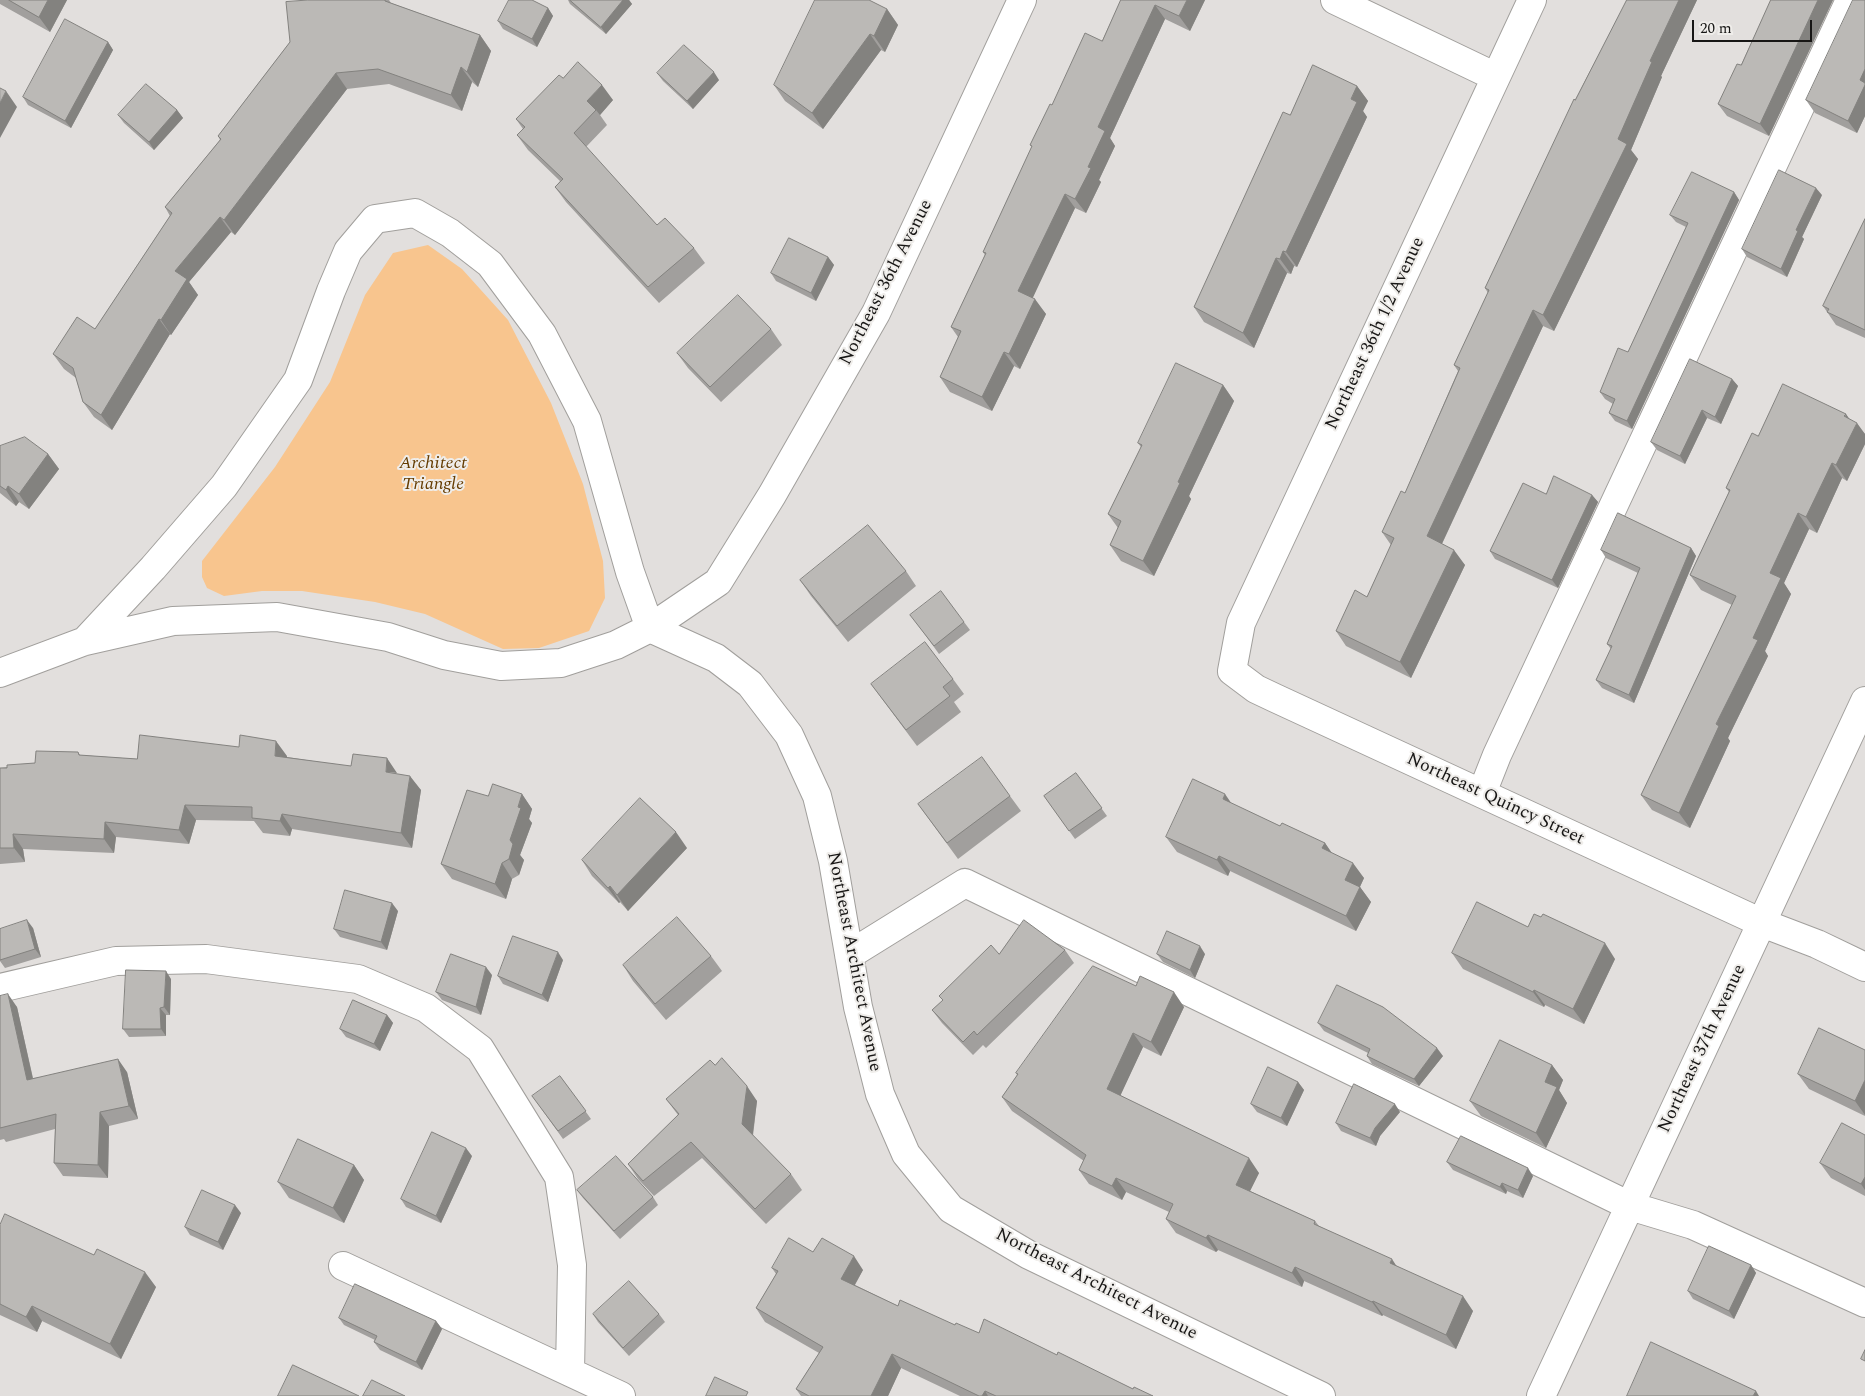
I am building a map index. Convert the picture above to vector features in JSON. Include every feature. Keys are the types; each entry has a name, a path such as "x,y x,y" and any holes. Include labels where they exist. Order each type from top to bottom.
{"street":[{"name":"Northeast 36th Avenue","path":"650,628 718,582 772,495 876,313 1022,0"},
{"path":"1335,0 1496,77"},
{"name":"Northeast 36th 1/2 Avenue","path":"1232,671 1241,623 1532,0"},
{"path":"1482,793 1497,755 1850,0"},
{"path":"0,673 85,641 173,621 277,618 388,638 444,655 501,666 561,662 616,645 650,628 630,572 587,421 542,334 490,264 450,233 415,213 375,219 348,252 331,291 298,380 224,486 153,568 85,641"},
{"name":"Northeast Architect Avenue","path":"650,628 716,658 750,684 789,735 817,796 834,861 858,1007 880,1094 906,1154 951,1208 1029,1255 1321,1396"},
{"name":"Northeast Quincy Street","path":"1232,671 1256,689 1762,923 1817,944 1865,967"},
{"name":"Northeast 37th Avenue","path":"1541,1396 1865,701"},
{"path":"849,955 965,882 1630,1206 1693,1225 1865,1303"},
{"path":"0,988 116,961 206,959 358,979 426,1008 480,1049 559,1177 572,1265 570,1372"},
{"path":"343,1266 621,1396"}],"green space":[{"name":"Architect Triangle","path":"428,245 462,269 508,320 551,403 583,484 603,561 605,598 589,631 539,648 503,649 425,614 375,602 302,591 262,591 224,596 207,588 202,577 202,561 275,467 330,382 365,295 393,253"}],"building":[{"path":"9,0 48,0 39,17"},
{"path":"308,0 385,0 480,35 467,72 461,67 451,95 378,69 336,73 224,220 220,217 175,271 187,279 161,320 159,319 101,415 83,402 73,368 53,354 77,317 95,329 172,213 165,207 221,139 218,136 290,42 286,2"},
{"path":"509,0 532,0 548,8 532,39 498,21"},
{"path":"570,0 623,0 601,27"},
{"path":"815,0 869,0 887,9 874,36 870,34 812,113 774,85"},
{"path":"1121,0 1187,0 1179,16 1155,5 1098,127 1105,131 1088,167 1091,168 1075,199 1065,194 1018,291 1035,299 1009,354 1004,352 982,397 940,377 961,331 951,327 986,253 983,252 1032,146 1030,145 1050,104 1052,105 1085,33 1102,41"},
{"path":"1627,0 1679,0 1650,61 1652,62 1618,139 1627,144 1543,315 1533,310 1427,536 1454,550 1400,662 1336,631 1355,590 1367,597 1394,538 1382,532 1401,491 1405,493 1460,368 1454,365 1489,290 1485,288 1574,99"},
{"path":"1771,0 1818,0 1760,124 1718,104 1737,64 1741,65"},
{"path":"1853,0 1865,0 1865,69 1860,80 1865,85 1848,121 1806,100"},
{"path":"65,19 108,42 65,121 23,97"},
{"path":"684,45 714,72 687,101 657,73"},
{"path":"578,62 602,85 587,101 596,110 574,133 657,225 665,218 694,248 648,287 555,187 563,179 517,135 525,127 516,119 559,75 563,78"},
{"path":"1313,65 1357,86 1351,99 1357,102 1286,252 1283,251 1280,259 1276,258 1243,333 1194,307 1283,112 1290,115"},
{"path":"146,84 177,110 149,142 118,115"},
{"path":"0,88 6,91 0,103"},
{"path":"1779,170 1816,188 1796,230 1798,231 1781,269 1742,249"},
{"path":"1692,172 1734,192 1627,421 1609,413 1615,399 1600,392 1618,348 1628,352 1688,223 1670,215"},
{"path":"1865,219 1865,330 1827,312 1829,309 1823,306"},
{"path":"789,238 828,257 811,293 771,273"},
{"path":"738,295 771,329 710,387 677,353"},
{"path":"1690,359 1732,379 1715,417 1702,410 1680,456 1651,442"},
{"path":"1176,363 1223,385 1143,561 1110,545 1121,521 1108,514 1142,445 1138,443"},
{"path":"1783,384 1846,414 1844,416 1857,423 1836,465 1832,463 1806,517 1798,513 1770,573 1781,578 1753,638 1758,640 1716,724 1719,726 1679,813 1641,795 1736,596 1690,575 1730,490 1726,488 1752,433 1758,436"},
{"path":"25,437 48,454 19,494 8,486 6,490 0,486 0,446"},
{"path":"1554,476 1592,495 1552,580 1490,551 1523,483 1546,494"},
{"path":"1618,513 1691,548 1629,695 1596,680 1612,646 1607,644 1640,568 1601,550"},
{"path":"868,525 906,571 837,626 800,580"},
{"path":"941,591 964,622 934,646 910,615"},
{"path":"925,642 953,679 943,687 950,696 906,730 871,684"},
{"path":"140,735 239,747 240,735 276,741 275,756 351,766 353,754 387,758 386,772 410,776 401,833 282,814 280,821 252,818 252,807 185,805 179,830 105,822 104,839 13,834 14,848 0,848 0,768 7,768 7,765 35,763 36,751 78,752 79,755 137,759"},
{"path":"982,757 1010,796 947,843 918,804"},
{"path":"1076,773 1102,808 1069,831 1044,796"},
{"path":"1193,779 1225,794 1223,799 1280,826 1282,823 1325,843 1322,848 1353,863 1345,880 1360,887 1346,916 1219,856 1217,860 1166,837"},
{"path":"493,784 522,794 518,807 521,808 510,840 513,844 509,859 502,863 495,884 441,864 467,790 488,796"},
{"path":"640,798 676,832 617,895 582,860"},
{"path":"345,890 392,903 381,942 334,929"},
{"path":"1477,902 1528,927 1534,914 1541,917 1543,914 1605,943 1573,1009 1452,953"},
{"path":"677,917 711,956 655,1004 623,965"},
{"path":"27,920 35,949 0,960 0,929"},
{"path":"1024,920 1065,950 977,1035 974,1031 963,1042 932,1010 943,1000 939,996 991,945 999,954"},
{"path":"1167,931 1200,946 1190,970 1157,954"},
{"path":"513,936 558,952 542,995 498,976"},
{"path":"451,954 486,967 476,1007 436,992"},
{"path":"1093,966 1136,986 1140,976 1174,992 1151,1042 1133,1033 1107,1089 1249,1158 1236,1185 1315,1221 1314,1224 1392,1259 1390,1263 1463,1296 1446,1335 1295,1267 1292,1273 1208,1235 1206,1238 1166,1219 1173,1204 1116,1178 1112,1186 1079,1170 1086,1155 1002,1097 1018,1074 1016,1073"},
{"path":"126,970 166,971 164,1007 160,1008 161,1029 123,1029"},
{"path":"1337,985 1383,1007 1437,1048 1414,1079 1367,1056 1370,1049 1318,1023"},
{"path":"8,994 27,1080 118,1059 129,1106 100,1112 98,1165 54,1163 56,1114 0,1128 0,996"},
{"path":"353,1000 387,1015 374,1044 340,1029"},
{"path":"1819,1028 1865,1050 1865,1080 1855,1101 1798,1074"},
{"path":"1500,1040 1552,1065 1545,1082 1557,1087 1536,1133 1470,1101"},
{"path":"722,1058 747,1086 742,1124 791,1174 755,1209 691,1142 643,1181 628,1164 679,1114 666,1099 710,1060 715,1065"},
{"path":"1268,1067 1298,1082 1281,1118 1251,1104"},
{"path":"560,1076 586,1111 558,1131 532,1096"},
{"path":"1354,1084 1395,1104 1375,1128 1370,1138 1336,1123"},
{"path":"1842,1123 1865,1135 1865,1177 1861,1184 1820,1163"},
{"path":"432,1132 466,1148 436,1216 401,1199"},
{"path":"1461,1136 1528,1168 1518,1190 1502,1183 1500,1187 1447,1162"},
{"path":"298,1139 354,1165 333,1208 278,1182"},
{"path":"616,1156 653,1197 614,1231 577,1190"},
{"path":"202,1190 235,1205 218,1242 185,1227"},
{"path":"5,1214 94,1255 97,1249 145,1272 110,1344 32,1306 26,1317 0,1304 0,1225"},
{"path":"789,1238 813,1252 822,1238 854,1256 841,1279 898,1306 900,1300 955,1325 956,1323 979,1333 984,1319 1057,1355 1058,1352 1133,1389 1134,1387 1153,1396 996,1396 985,1391 982,1396 979,1396 892,1354 871,1396 809,1396 796,1389 823,1347 756,1308 778,1271 772,1268"},
{"path":"1709,1246 1751,1265 1729,1311 1688,1291"},
{"path":"629,1281 659,1314 623,1348 593,1314"},
{"path":"355,1284 436,1321 416,1362 374,1342 377,1336 339,1318"},
{"path":"1651,1342 1756,1391 1753,1396 1627,1396"},
{"path":"1865,1350 1865,1361 1861,1359"},
{"path":"293,1365 359,1396 278,1396"},
{"path":"715,1377 748,1392 746,1396 706,1396"},
{"path":"372,1380 405,1396 363,1396"}]}
